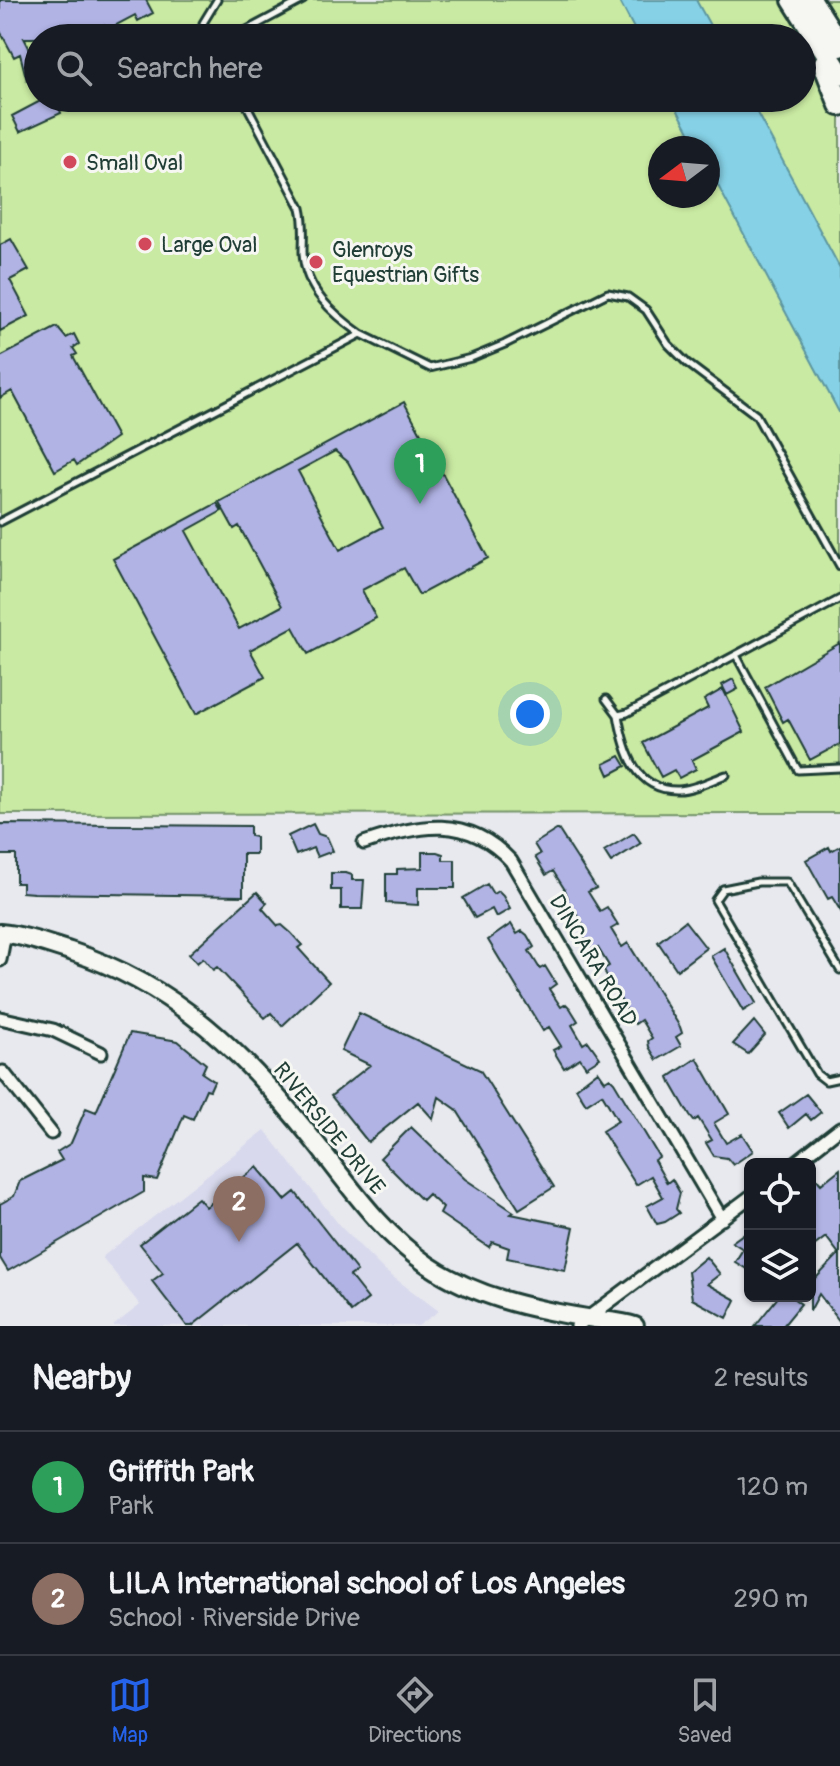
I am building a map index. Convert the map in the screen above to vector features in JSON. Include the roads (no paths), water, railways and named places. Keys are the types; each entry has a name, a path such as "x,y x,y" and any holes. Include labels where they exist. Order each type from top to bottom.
{"highway":[{"path":"793,0 808,24"},
{"path":"811,0 840,46"},
{"path":"823,0 840,27"},
{"path":"816,36 840,74"},
{"path":"816,43 840,105"}],"main road":[{"name":"RIVERSIDE DRIVE","path":"3,933 118,969 193,1013 246,1059 377,1221 426,1264 493,1297 582,1322 635,1326"}],"street":[{"name":"DINCARA ROAD","path":"364,843 408,828 436,828 474,832 495,844 511,861 606,1017 722,1219"},
{"path":"0,960 3,933"},
{"path":"0,1018 53,1030 101,1053"},
{"path":"1,1072 51,1133"},
{"path":"802,1158 840,1128"},
{"path":"582,1322 744,1202"}],"lane":[{"path":"204,24 217,0"},
{"path":"258,24 303,0"},
{"path":"250,112 301,208 305,225 304,267 313,285 337,317 361,334 430,368 471,358 505,344 608,293 628,297 646,310 668,344 687,363 756,415 840,566"},
{"path":"0,522 361,334"},
{"path":"618,715 840,599"},
{"path":"736,655 798,770 840,768"},
{"path":"606,699 618,715 625,752 644,780 657,787 680,791 726,775"},
{"path":"840,970 787,882 758,882 723,889 715,900 817,1074 826,1081 840,1078"}],"water":[{"path":"619,0 696,0 709,24 632,24"},
{"path":"679,112 756,112 840,268 840,414 720,189 720,136 692,136"}],"place":[{"name":"Small Oval","path":"70,162"},
{"name":"Large Oval","path":"145,244"},
{"name":"Glenroys Equestrian Gifts","path":"316,262"},
{"name":"Griffith Park","path":"420,504"},
{"name":"LILA International school of Los Angeles","path":"239,1242"}]}
